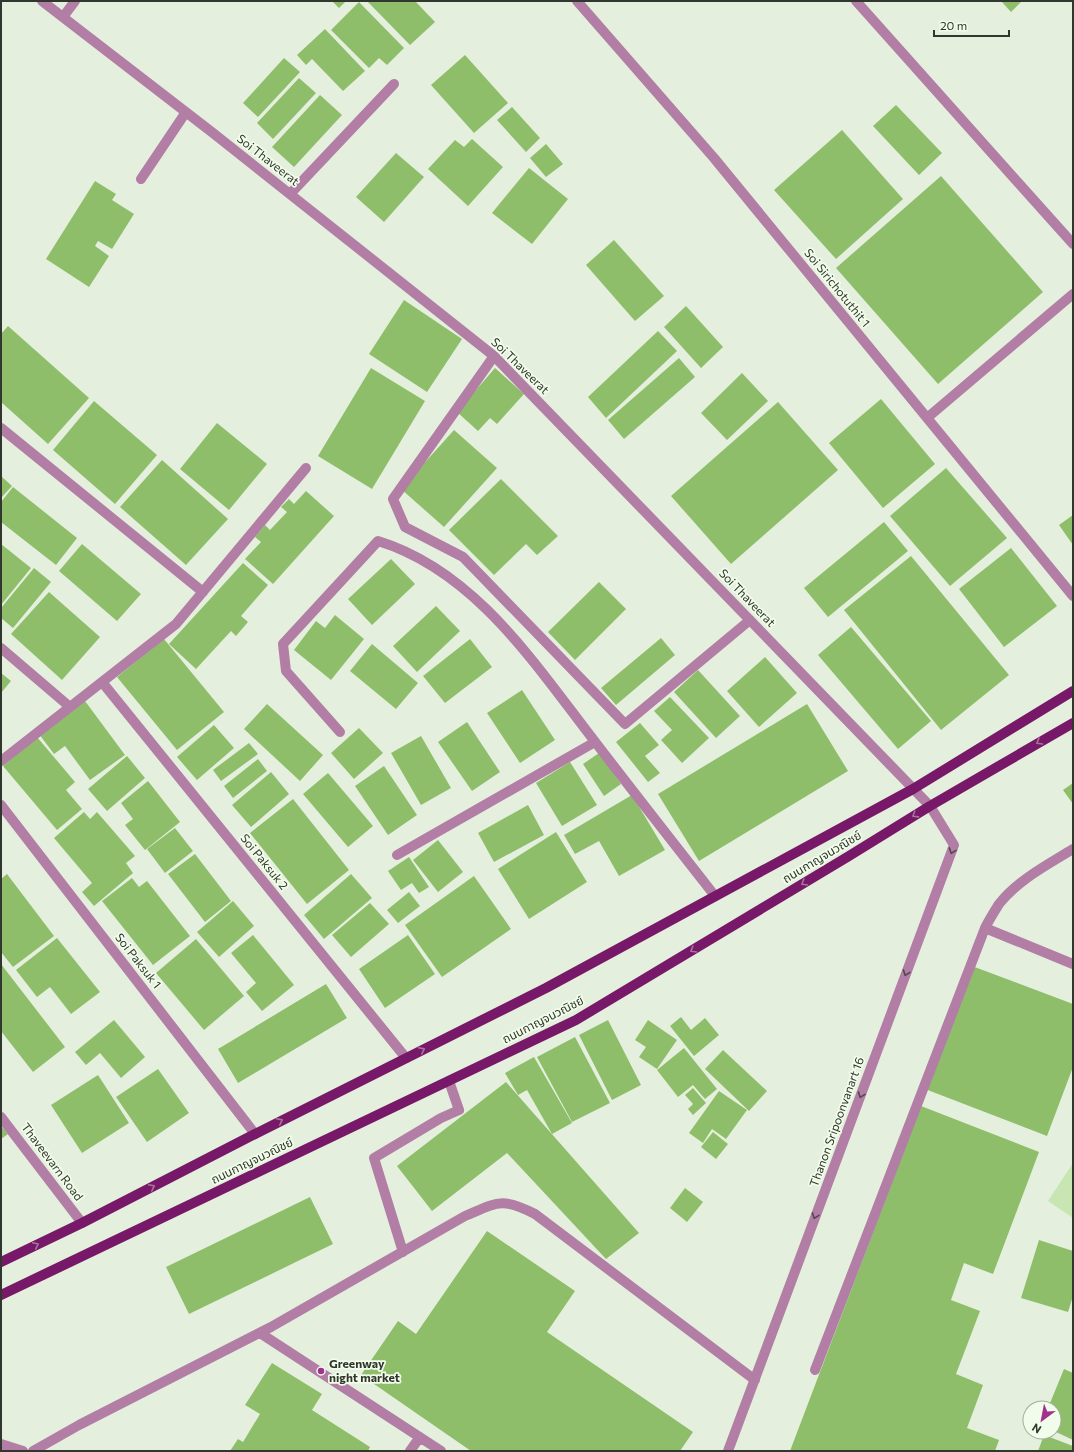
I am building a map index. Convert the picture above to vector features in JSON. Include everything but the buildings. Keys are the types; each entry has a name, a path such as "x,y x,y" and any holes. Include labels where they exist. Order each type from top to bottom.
{"main road":[{"name":"ถนนกาญจนวณิชย์","path":"1,1262 82,1223 255,1134 546,988 913,789 1073,690"},
{"name":"ถนนกาญจนวณิชย์","path":"1,1295 576,1020 930,806 1073,723"}],"street":[{"name":"Soi Thaveerat","path":"42,1 186,112 494,356 930,806"},
{"path":"63,17 75,1"},
{"name":"Soi Sirichotuthit 1","path":"577,1 714,158 1073,596"},
{"path":"856,1 1073,244"},
{"path":"290,194 394,84"},
{"path":"141,180 186,112"},
{"path":"927,418 1073,294"},
{"path":"494,356 393,499 405,526 463,557 626,724 750,620"},
{"path":"1,428 203,592"},
{"path":"1,761 176,624 306,468"},
{"path":"340,732 286,671 282,644 378,541 401,548 447,574 513,636 715,896"},
{"path":"1,648 70,707"},
{"name":"Soi Paksuk 2","path":"102,682 406,1058"},
{"path":"397,855 595,742"},
{"name":"Soi Paksuk 1","path":"1,805 255,1134"},
{"name":"Thanon Sripoonvanart 16","path":"728,1451 954,845 930,806"},
{"path":"815,1370 951,1013 985,928 998,905 1010,892 1031,875 1073,849"},
{"path":"985,928 1073,964"},
{"path":"403,1252 374,1158 441,1118 459,1110 449,1081"},
{"name":"Thaveevarn Road","path":"1,1117 82,1223"},
{"path":"33,1451 79,1425 260,1333 465,1216 492,1204 504,1202 516,1205 535,1214 755,1380"},
{"path":"260,1333 441,1451"},
{"path":"410,1451 420,1437"},
{"path":"1,1444 23,1451"}],"green space":[{"path":"1073,1163 1073,1218 1048,1201"}],"place":[{"name":"Greenway night market","path":"321,1371"}]}
